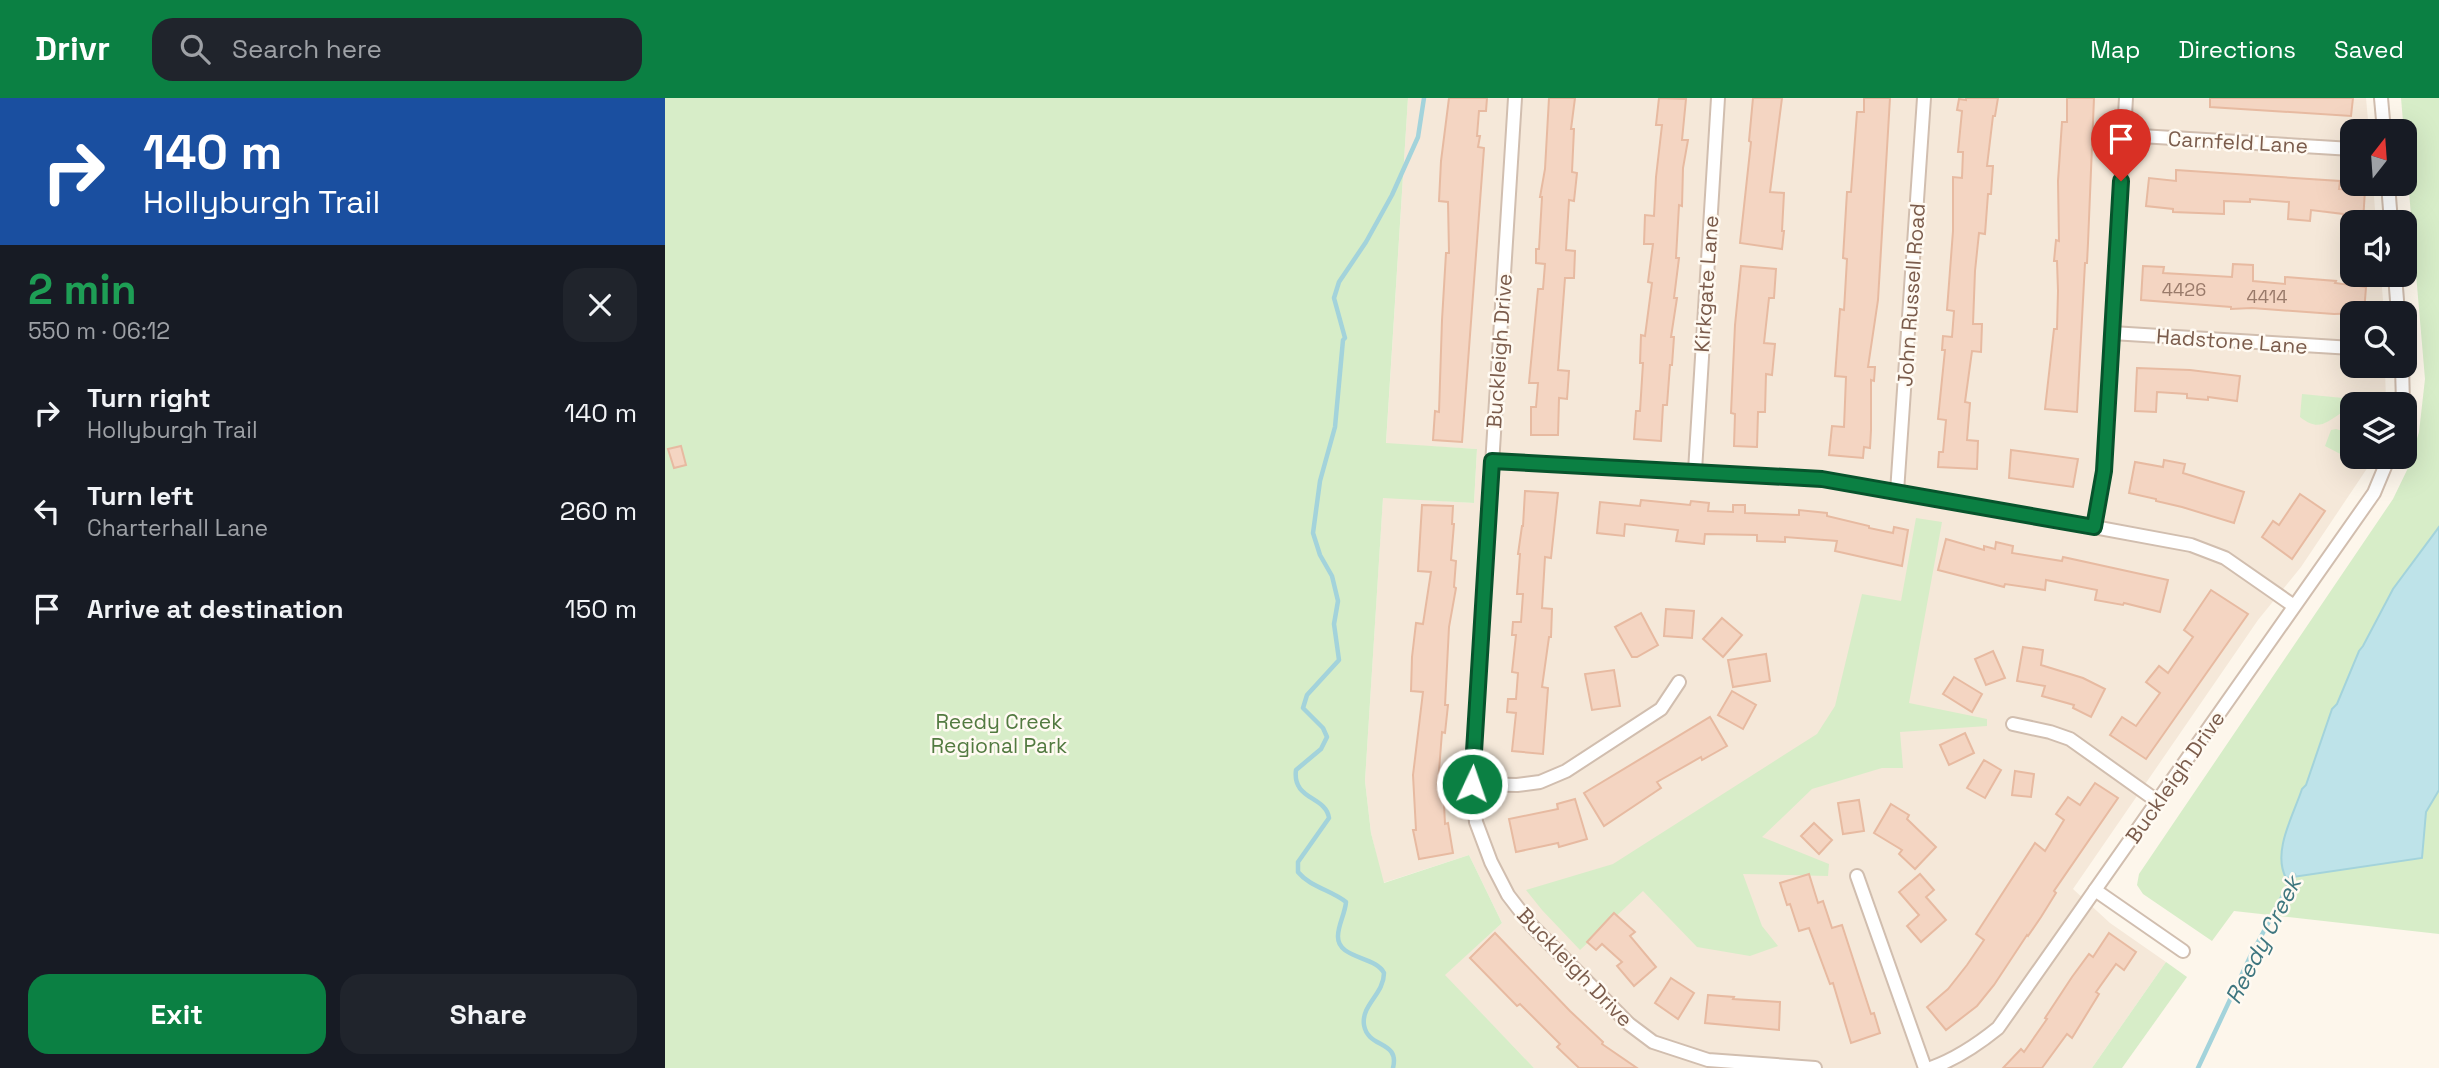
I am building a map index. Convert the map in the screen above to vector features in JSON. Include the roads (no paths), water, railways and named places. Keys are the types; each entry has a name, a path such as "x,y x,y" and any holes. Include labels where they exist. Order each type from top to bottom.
{"street":[{"name":"Buckleigh Drive","path":"1515,98 1472,784 1476,822 1490,862 1508,895 1531,925 1629,1024 1653,1042 1709,1060 1815,1068"},
{"name":"Kirkgate Lane","path":"1695,471 1718,98"},
{"name":"John Russell Road","path":"1897,492 1924,98"},
{"path":"2094,527 2104,471 2126,98"},
{"path":"2381,98 2383,119"},
{"name":"Carnfeld Lane","path":"2124,135 2340,148"},
{"name":"Hadstone Lane","path":"2112,333 2340,347"},
{"path":"1492,461 1822,479 2094,527 2191,545 2225,558 2294,606"},
{"name":"Buckleigh Drive","path":"1931,1068 1974,1047 1998,1028 2374,493 2384,469"},
{"path":"1472,784 1540,782 1566,771 1661,709 1679,682"},
{"path":"2013,724 2070,739 2157,801"},
{"path":"1857,876 1925,1068"},
{"path":"2095,890 2183,951"}],"water":[{"path":"2439,527 2439,790 2426,812 2422,858 2286,878 2281,857 2285,834 2302,789 2306,785 2332,709 2337,704 2359,651 2393,589"}],"waterway":[{"path":"1393,1068 1392,1053 1371,1038 1364,1025 1366,1011 1380,987 1384,973 1380,967 1350,953 1339,943 1338,932 1346,902 1308,881 1298,872 1298,862 1329,818 1322,805 1299,787 1296,770 1321,749 1327,737 1323,728 1303,708 1307,695 1339,660 1334,624 1338,601 1332,576 1320,555 1313,533 1320,481 1335,427 1345,338 1334,298 1339,282 1366,242 1392,195 1418,137 1424,98"},
{"name":"Reedy Creek","path":"2198,1068 2250,957 2294,875"}],"park label":[{"name":"Reedy Creek Regional Park","path":"999,733"}]}
